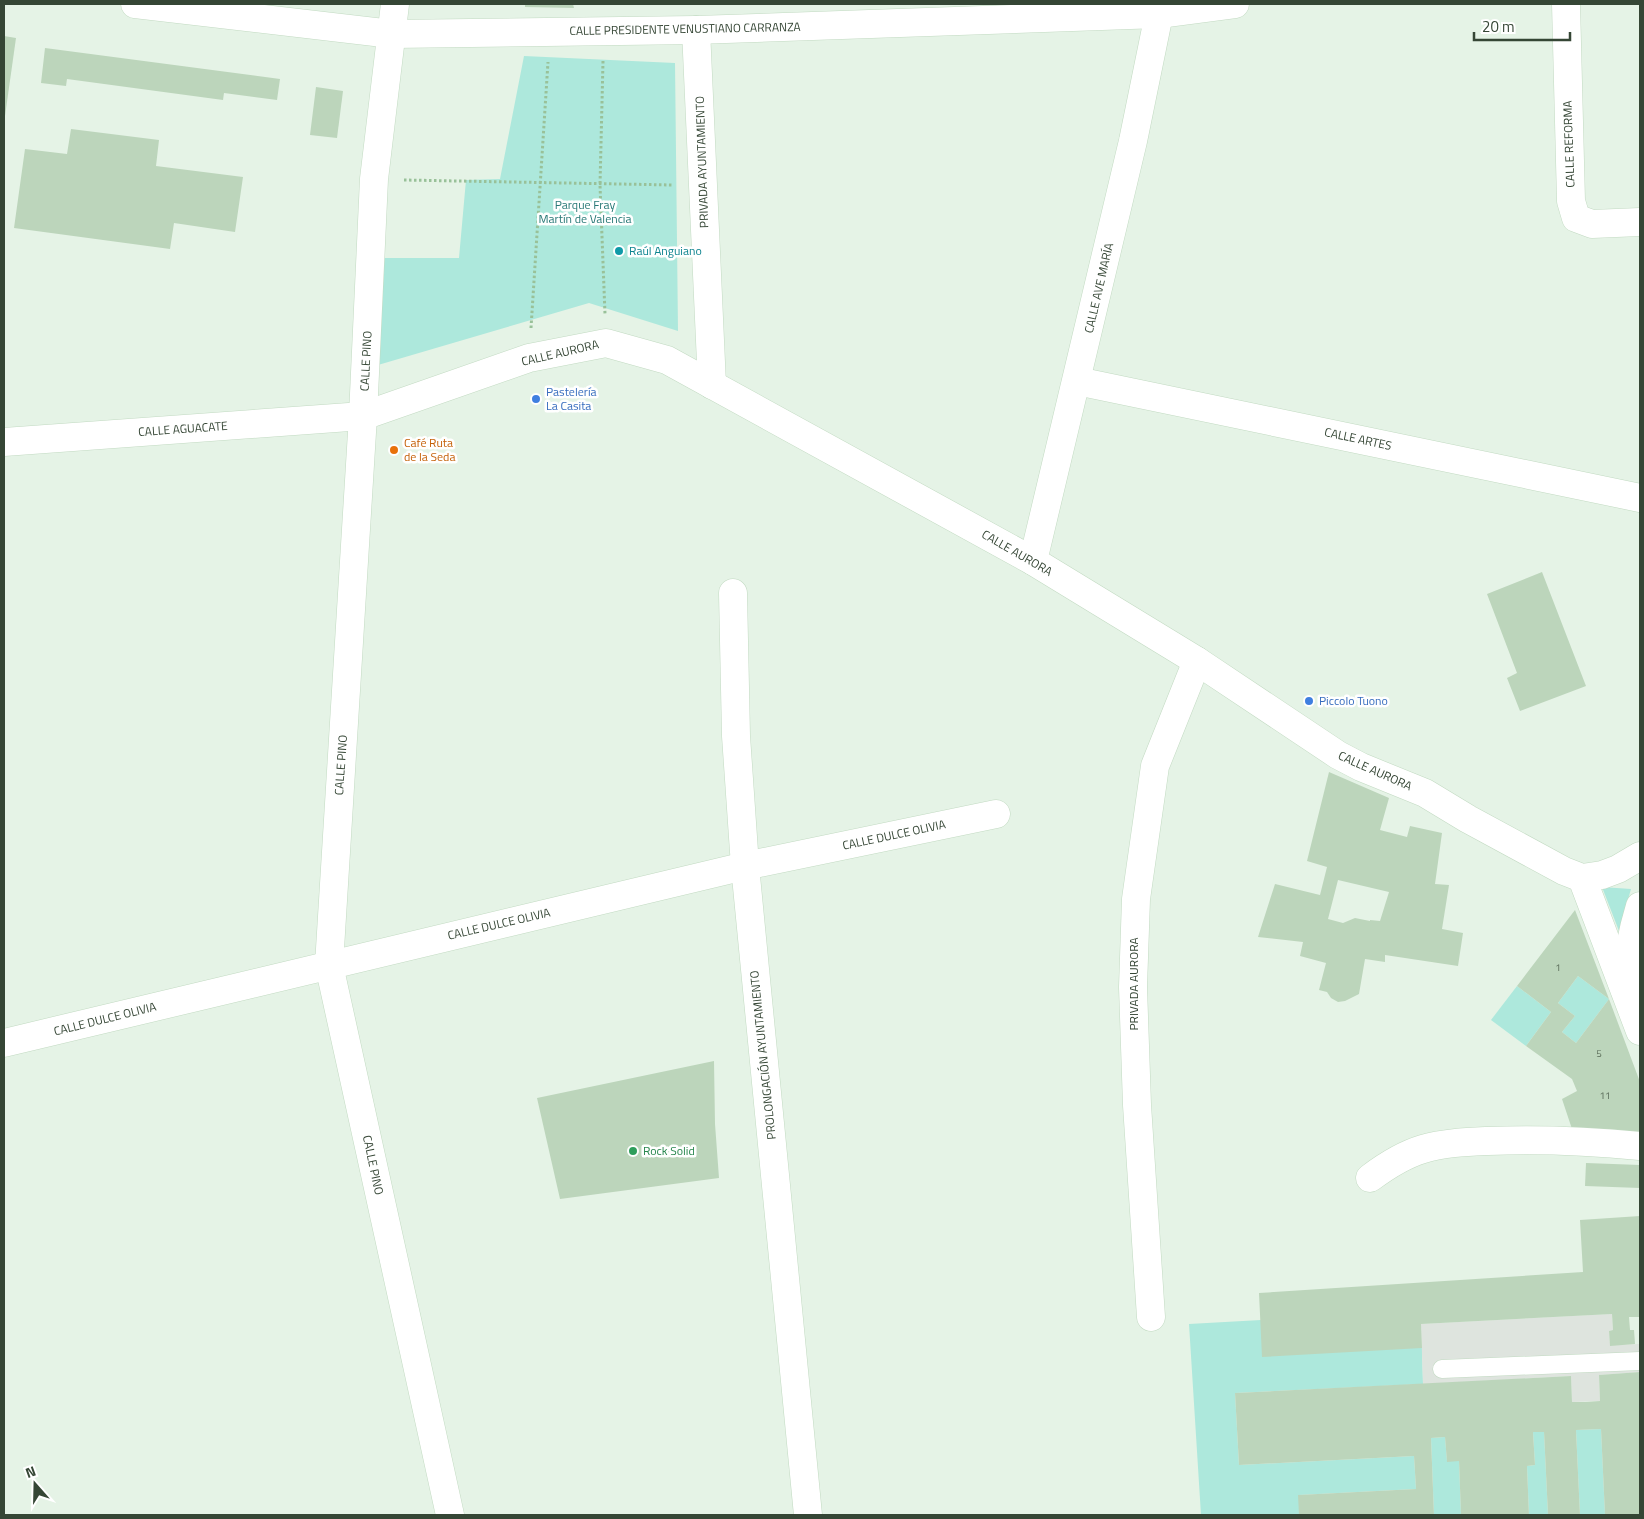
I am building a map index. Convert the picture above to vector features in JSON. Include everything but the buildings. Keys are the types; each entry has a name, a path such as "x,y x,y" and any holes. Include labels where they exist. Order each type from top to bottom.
{"street":[{"name":"CALLE PRESIDENTE VENUSTIANO CARRANZA","path":"136,4 392,34 696,30 1160,14 1202,6 1235,4"},
{"name":"CALLE PINO","path":"395,4 374,179 363,416 329,965 450,1515"},
{"name":"CALLE REFORMA","path":"1566,4 1571,201 1576,218 1592,224 1640,222"},
{"name":"CALLE AVE MARÍA","path":"1033,561 1133,141 1160,14"},
{"name":"PRIVADA AYUNTAMIENTO","path":"696,30 712,385"},
{"name":"CALLE AURORA","path":"363,416 528,358 606,342 667,360 1033,561 1197,661 1338,755 1361,767 1425,793 1564,871 1582,878"},
{"name":"CALLE ARTES","path":"1076,380 1640,498"},
{"name":"CALLE AGUACATE","path":"4,442 363,416"},
{"name":"PROLONGACIÓN AYUNTAMIENTO","path":"733,593 736,736 745,866 808,1515"},
{"name":"PRIVADA AURORA","path":"1151,1317 1137,1105 1132,987 1136,899 1155,766 1197,661"},
{"name":"CALLE DULCE OLIVIA","path":"4,1043 745,866 996,814"},
{"path":"1640,856 1618,869 1602,875 1582,878 1640,1031"},
{"path":"1626,993 1627,961 1632,929 1640,906"},
{"path":"1370,1178 1387,1165 1407,1155 1442,1145 1549,1140 1640,1146"}],"lane":[{"path":"1442,1369 1640,1361"}],"path":[{"path":"603,31 600,185 606,342"},
{"path":"528,358 550,32"},
{"path":"374,179 703,186"}],"green space":[{"name":"Parque Fray Martín de Valencia","path":"524,56 675,63 678,331 589,303 378,365 382,258 459,258 466,180 500,179"},
{"path":"1602,887 1631,889 1619,931"},
{"path":"1578,976 1609,999 1576,1043 1562,1032 1575,1016 1558,1003"},
{"path":"1517,986 1551,1012 1526,1046 1491,1020"},
{"path":"1261,1320 1422,1348 1423,1384 1235,1393 1239,1465 1414,1456 1416,1489 1299,1495 1299,1515 1201,1515 1189,1324"},
{"path":"1601,1429 1605,1515 1580,1515 1576,1430"},
{"path":"1533,1432 1544,1432 1548,1515 1529,1515 1527,1466 1535,1465"},
{"path":"1445,1437 1447,1461 1459,1461 1461,1515 1434,1515 1431,1438"}],"shaded area":[{"path":"1612,1314 1613,1330 1609,1331 1610,1345 1640,1344 1640,1372 1599,1375 1600,1401 1572,1402 1571,1376 1423,1384 1421,1324"}],"place":[{"name":"Raúl Anguiano","path":"619,251"},
{"name":"Pastelería La Casita","path":"536,399"},
{"name":"Café Ruta de la Seda","path":"394,450"},
{"name":"Piccolo Tuono","path":"1309,701"},
{"name":"Rock Solid","path":"633,1151"}]}
